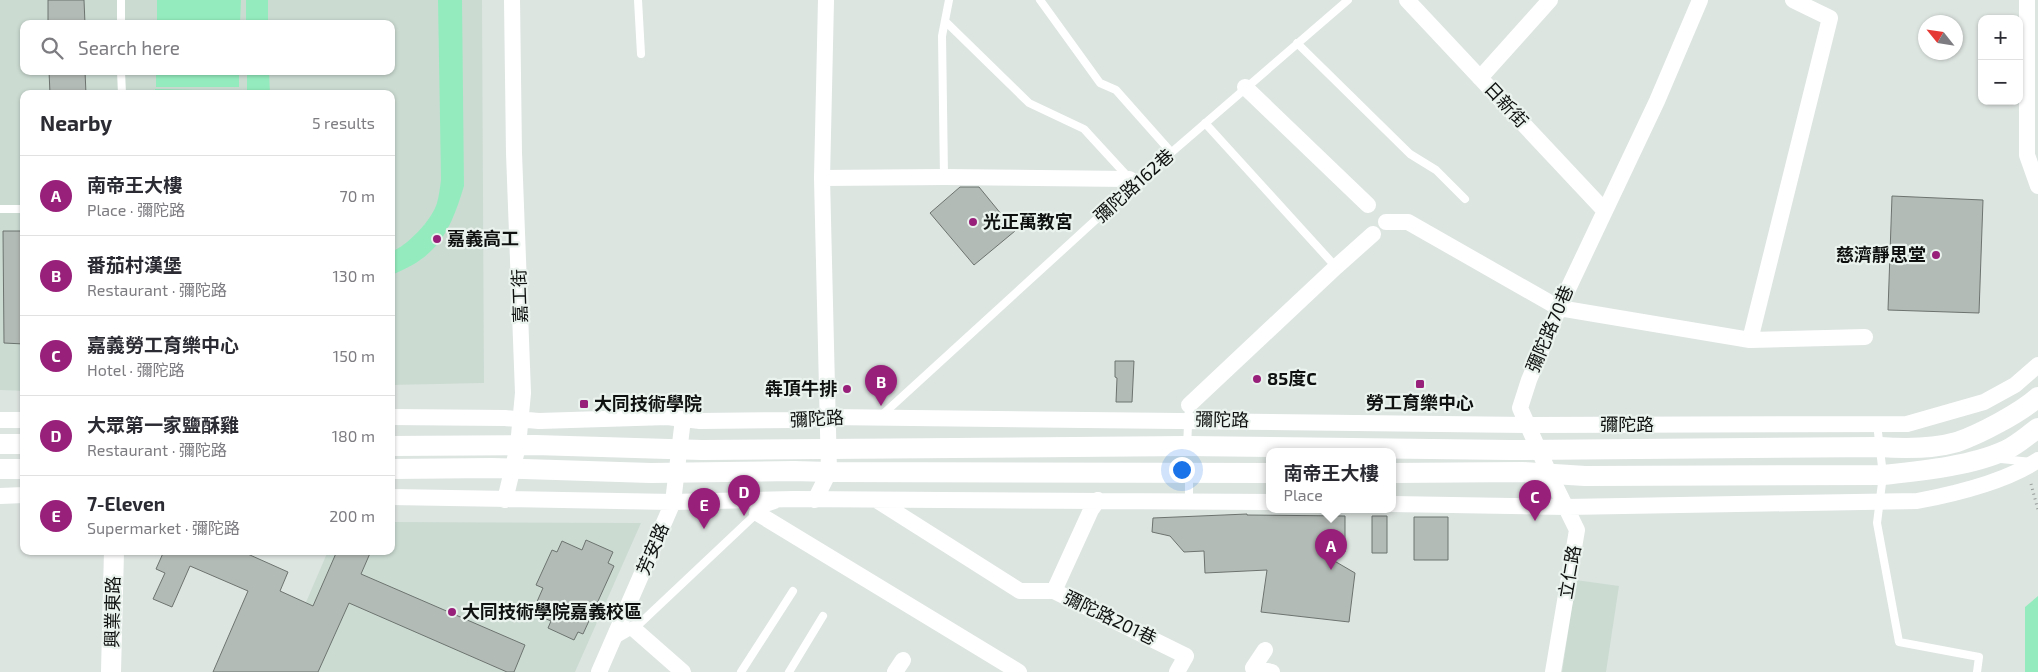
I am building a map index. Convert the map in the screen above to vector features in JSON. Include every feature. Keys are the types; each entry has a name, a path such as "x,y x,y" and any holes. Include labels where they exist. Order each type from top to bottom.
{"street":[{"name":"嘉工街","path":"506,500 518,446 522,420 523,393 514,153 512,0"},
{"path":"815,500 830,472 822,178 826,0"},
{"name":"日新街","path":"1407,0 1604,210"},
{"path":"1480,78 1550,0"},
{"name":"彌陀路70巷","path":"1540,450 1520,408 1528,380 1604,210 1657,101 1700,0"},
{"path":"1750,340 1830,18 1793,0"},
{"path":"2027,0 2027,155 2038,186"},
{"path":"1245,87 1368,206"},
{"path":"822,178 944,176 1133,181"},
{"path":"1386,222 1408,222 1559,308 1750,340 1865,337"},
{"path":"1189,413 1336,266 1373,234"},
{"name":"彌陀路","path":"395,417 505,418 539,421 666,417 700,421 794,420 829,417 1189,413 1528,425 1907,424 1984,402 2015,385 2038,365"},
{"name":"彌陀路","path":"1396,448 1540,450 1880,447 1910,449 1956,442 1995,424 2030,404 2038,397"},
{"name":"芳安路","path":"599,672 673,502 682,419"},
{"path":"0,420 20,420"},
{"path":"1396,473 1549,473 1585,476 1884,475 1913,472 1972,461 2006,450 2038,428"},
{"path":"0,444 20,444"},
{"name":"彌陀路","path":"395,446 678,449 1187,446 1364,448"},
{"name":"立仁路","path":"1540,450 1549,473 1578,530 1553,672"},
{"path":"1396,504 1566,507 1917,501 1949,495 2016,472 2037,462"},
{"path":"0,469 20,469"},
{"path":"395,469 677,472 1266,473"},
{"path":"0,496 20,495"},
{"path":"395,497 673,502 794,499 1266,502"},
{"name":"彌陀路201巷","path":"1098,500 1091,510 1054,591 1186,656 1177,672"},
{"path":"878,501 1020,592 1054,591"},
{"path":"756,514 1019,672"},
{"name":"興業東路","path":"111,672 114,555"},
{"path":"634,629 683,672"},
{"path":"1265,650 1253,670 1272,672"}],"lane":[{"path":"120,0 121,20"},
{"path":"638,0 641,54"},
{"path":"944,176 942,36 948,0"},
{"path":"1040,0 1100,83 1116,90 1171,152"},
{"name":"彌陀路162巷","path":"880,417 1133,181 1171,152 1348,0"},
{"path":"945,21 1029,102 1084,129 1133,181"},
{"path":"1297,43 1410,154 1436,170 1465,199"},
{"path":"121,75 122,90"},
{"path":"1205,123 1336,266"},
{"path":"0,209 20,209"},
{"path":"1187,446 1189,413"},
{"path":"1877,424 1884,475 1877,523 1899,642 1979,656 1977,672"},
{"path":"1972,461 2010,458 2037,462"},
{"path":"1189,473 1189,500"},
{"path":"613,641 634,629 762,509 794,499"},
{"path":"741,672 793,591"},
{"path":"789,672 823,616"}],"path":[{"path":"2031,484 2038,510"}],"shaded area":[{"name":"嘉義高工","path":"0,0 482,0 484,383 395,385 395,90 20,90 20,391 0,390"},
{"name":"大同技術學院嘉義校區","path":"395,522 641,523 575,672 276,672 326,555 395,555"},
{"path":"1576,580 1619,586 1606,672 1562,672"}],"green space":[{"path":"157,0 241,0 240,20 157,20"},
{"path":"246,0 268,0 268,20 246,20"},
{"path":"438,0 462,0 464,186 453,217 440,241 420,260 395,273 395,250 411,238 430,217 437,203 441,180"},
{"path":"156,75 239,75 239,87 156,87"},
{"path":"247,75 269,75 270,90 247,90"},
{"path":"155,89 198,90 155,90"},
{"path":"2038,596 2038,672 2025,672 2025,607"}],"building":[{"path":"48,0 84,0 85,20 48,20"},
{"path":"49,75 85,75 86,90 50,90"},
{"name":"光正萬教宮","path":"960,187 979,187 1015,231 974,265 930,213"},
{"name":"慈濟靜思堂","path":"1892,196 1983,200 1979,313 1888,310"},
{"path":"3,231 20,231 20,344 4,343"},
{"path":"1115,361 1134,361 1132,402 1116,402 1117,378 1115,377"},
{"path":"1247,514 1345,516 1345,552 1319,552 1355,573 1349,622 1261,612 1267,570 1205,573 1204,551 1184,552 1170,536 1152,532 1153,518"},
{"path":"1372,516 1387,516 1387,553 1372,553"},
{"path":"1414,517 1448,517 1448,560 1414,560"},
{"path":"586,540 613,552 608,563 614,566 583,634 578,632 574,640 548,628 551,621 532,613 543,588 536,585 552,550 557,552 562,541 582,550"},
{"path":"162,555 250,555 288,572 280,591 313,606 335,555 369,555 361,574 525,645 514,672 507,672 349,603 318,672 213,672 248,591 190,566 172,607 153,599 165,573 156,569"}],"place":[{"name":"光正萬教宮","path":"973,222"},
{"name":"嘉義高工","path":"437,239"},
{"name":"慈濟靜思堂","path":"1936,255"},
{"name":"85度C","path":"1257,379"},
{"name":"勞工育樂中心","path":"1420,384"},
{"name":"犇頂牛排","path":"847,389"},
{"name":"大同技術學院","path":"584,404"},
{"name":"番茄村漢堡","path":"881,406"},
{"name":"大眾第一家鹽酥雞","path":"744,516"},
{"name":"嘉義勞工育樂中心","path":"1535,521"},
{"name":"7-Eleven","path":"704,529"},
{"name":"南帝王大樓","path":"1331,570"},
{"name":"大同技術學院嘉義校區","path":"452,612"}]}
